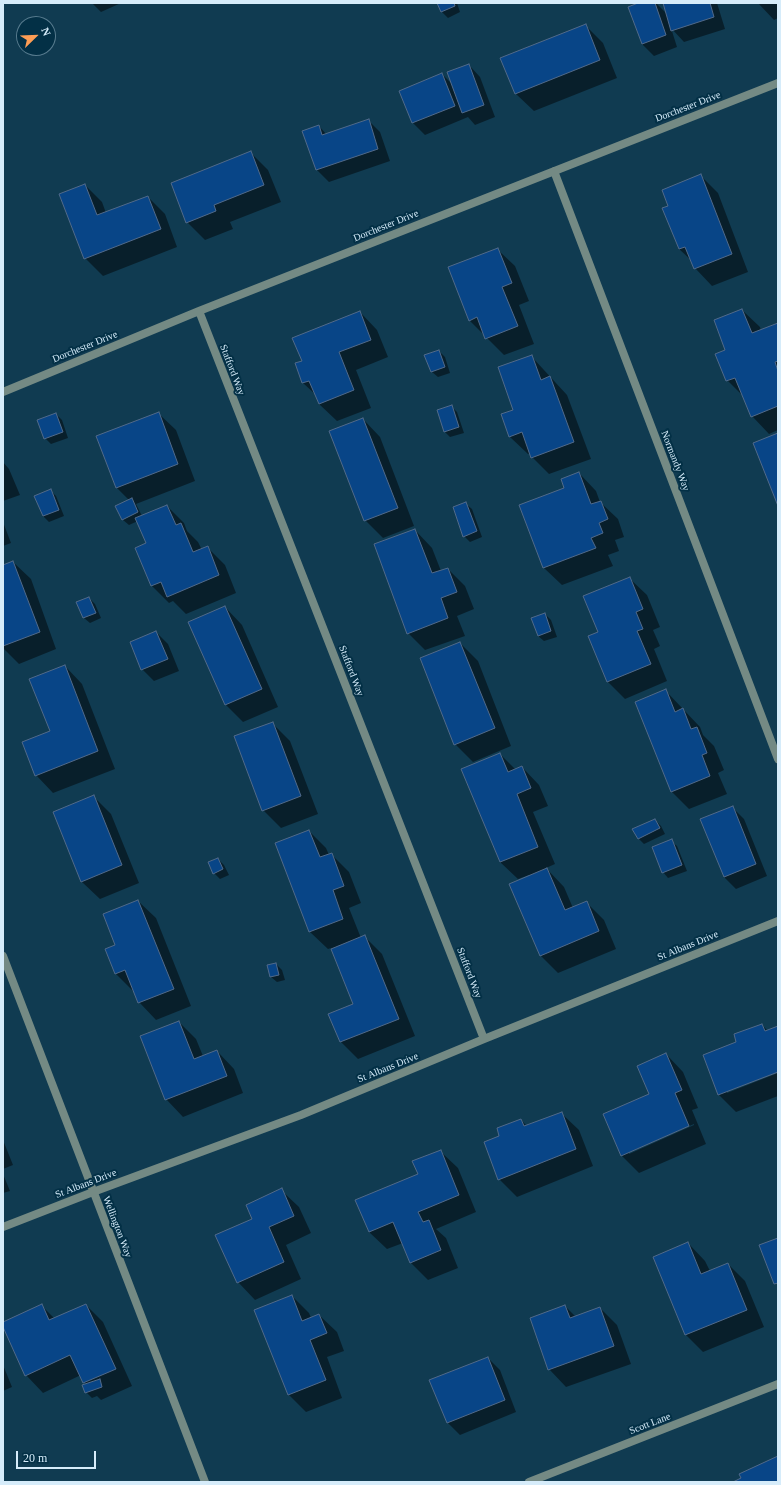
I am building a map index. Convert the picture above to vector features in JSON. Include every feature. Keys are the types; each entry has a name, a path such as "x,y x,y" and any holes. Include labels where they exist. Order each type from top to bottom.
{"street":[{"name":"Dorchester Drive","path":"3,392 198,311 778,83"},
{"name":"Normandy Way","path":"554,171 778,759"},
{"name":"Stafford Way","path":"198,311 484,1039"},
{"name":"St Albans Drive","path":"3,1228 93,1192 301,1115 484,1039 778,921"},
{"name":"Wellington Way","path":"3,956 205,1482"},
{"name":"Scott Lane","path":"529,1482 778,1384"}],"building":[{"path":"437,3 454,3 455,6 441,12"},
{"path":"638,3 655,3 666,35 642,44 628,7"},
{"path":"663,3 710,3 714,17 671,31"},
{"path":"586,24 600,60 515,94 500,58"},
{"path":"469,64 484,105 462,113 447,72"},
{"path":"442,73 455,106 412,123 399,91"},
{"path":"369,119 378,149 316,170 302,131 319,125 322,135"},
{"path":"251,151 264,185 214,205 216,211 186,223 171,183"},
{"path":"701,174 732,254 694,269 685,247 679,249 662,208 668,206 662,190"},
{"path":"85,184 97,215 148,196 161,229 84,259 59,194"},
{"path":"498,248 512,283 502,287 518,326 485,339 477,317 469,321 448,267"},
{"path":"742,309 752,333 778,323 778,361 775,362 778,371 778,406 751,417 735,378 726,381 715,354 725,350 714,320"},
{"path":"360,311 371,340 339,352 354,390 319,404 309,381 302,383 295,363 302,361 292,338"},
{"path":"439,350 445,367 431,372 424,355"},
{"path":"532,355 541,380 550,376 574,442 531,458 522,432 509,437 501,414 513,410 498,367"},
{"path":"452,405 459,427 444,432 437,410"},
{"path":"159,412 178,464 116,488 96,436"},
{"path":"56,413 63,432 44,439 37,420"},
{"path":"363,418 398,508 364,521 329,431"},
{"path":"778,433 778,506 753,443"},
{"path":"579,472 591,504 601,501 608,519 599,523 603,533 591,538 596,548 543,568 519,505 564,488 561,479"},
{"path":"51,489 59,510 43,516 34,496"},
{"path":"132,498 138,512 122,520 115,506"},
{"path":"466,502 477,531 463,537 453,507"},
{"path":"167,505 176,525 181,523 193,552 208,546 219,575 167,597 161,582 151,586 135,548 146,543 135,518"},
{"path":"415,529 432,573 448,568 457,592 441,598 448,618 407,634 374,544"},
{"path":"13,561 40,632 3,646 3,565"},
{"path":"630,577 643,609 636,612 643,629 637,631 651,664 607,682 588,636 598,632 583,596"},
{"path":"89,597 96,613 83,618 76,602"},
{"path":"225,606 262,689 225,705 188,622"},
{"path":"545,613 551,631 538,636 531,618"},
{"path":"156,631 168,659 141,670 130,642"},
{"path":"460,642 495,728 454,745 420,658"},
{"path":"65,665 98,751 35,776 22,742 50,731 29,679"},
{"path":"666,689 675,712 683,708 691,729 697,727 707,753 702,755 710,776 671,792 635,702"},
{"path":"273,722 301,796 262,811 234,736"},
{"path":"500,753 508,772 522,766 531,788 517,794 538,847 500,862 461,769"},
{"path":"94,795 122,865 81,882 53,812"},
{"path":"733,806 756,864 724,877 700,819"},
{"path":"655,819 660,828 638,839 632,829"},
{"path":"309,830 320,857 332,853 344,886 333,890 343,919 309,932 275,843"},
{"path":"672,839 682,865 662,873 652,847"},
{"path":"218,858 223,869 213,874 208,862"},
{"path":"547,868 565,910 587,901 599,931 540,956 509,884"},
{"path":"138,900 174,989 138,1003 125,970 115,974 105,949 115,945 103,914"},
{"path":"365,935 399,1019 340,1042 328,1014 353,1004 331,949"},
{"path":"276,963 279,975 270,977 267,965"},
{"path":"179,1021 194,1059 217,1050 227,1076 165,1100 140,1036"},
{"path":"762,1024 765,1031 778,1026 778,1072 718,1095 703,1055 736,1042 734,1034"},
{"path":"666,1053 682,1090 675,1093 689,1126 621,1156 603,1114 649,1094 637,1066"},
{"path":"562,1112 576,1149 498,1180 484,1142 499,1136 497,1128 521,1119 524,1126"},
{"path":"441,1150 459,1195 418,1212 423,1222 429,1220 441,1250 410,1263 393,1222 369,1232 355,1200 418,1174 412,1161"},
{"path":"282,1188 294,1216 269,1227 284,1262 237,1283 215,1235 252,1219 246,1205"},
{"path":"778,1238 778,1283 774,1284 759,1245"},
{"path":"688,1242 701,1274 728,1263 747,1310 685,1335 653,1257"},
{"path":"292,1295 302,1321 319,1314 327,1333 310,1340 326,1380 288,1395 254,1310"},
{"path":"42,1304 49,1320 86,1304 116,1369 83,1383 70,1355 25,1376 3,1327 3,1322"},
{"path":"565,1305 570,1318 600,1307 614,1346 548,1370 530,1318"},
{"path":"488,1357 505,1400 447,1423 429,1380"},
{"path":"100,1379 102,1387 85,1393 82,1385"},
{"path":"778,1456 778,1482 733,1482 741,1478 739,1474"}]}
